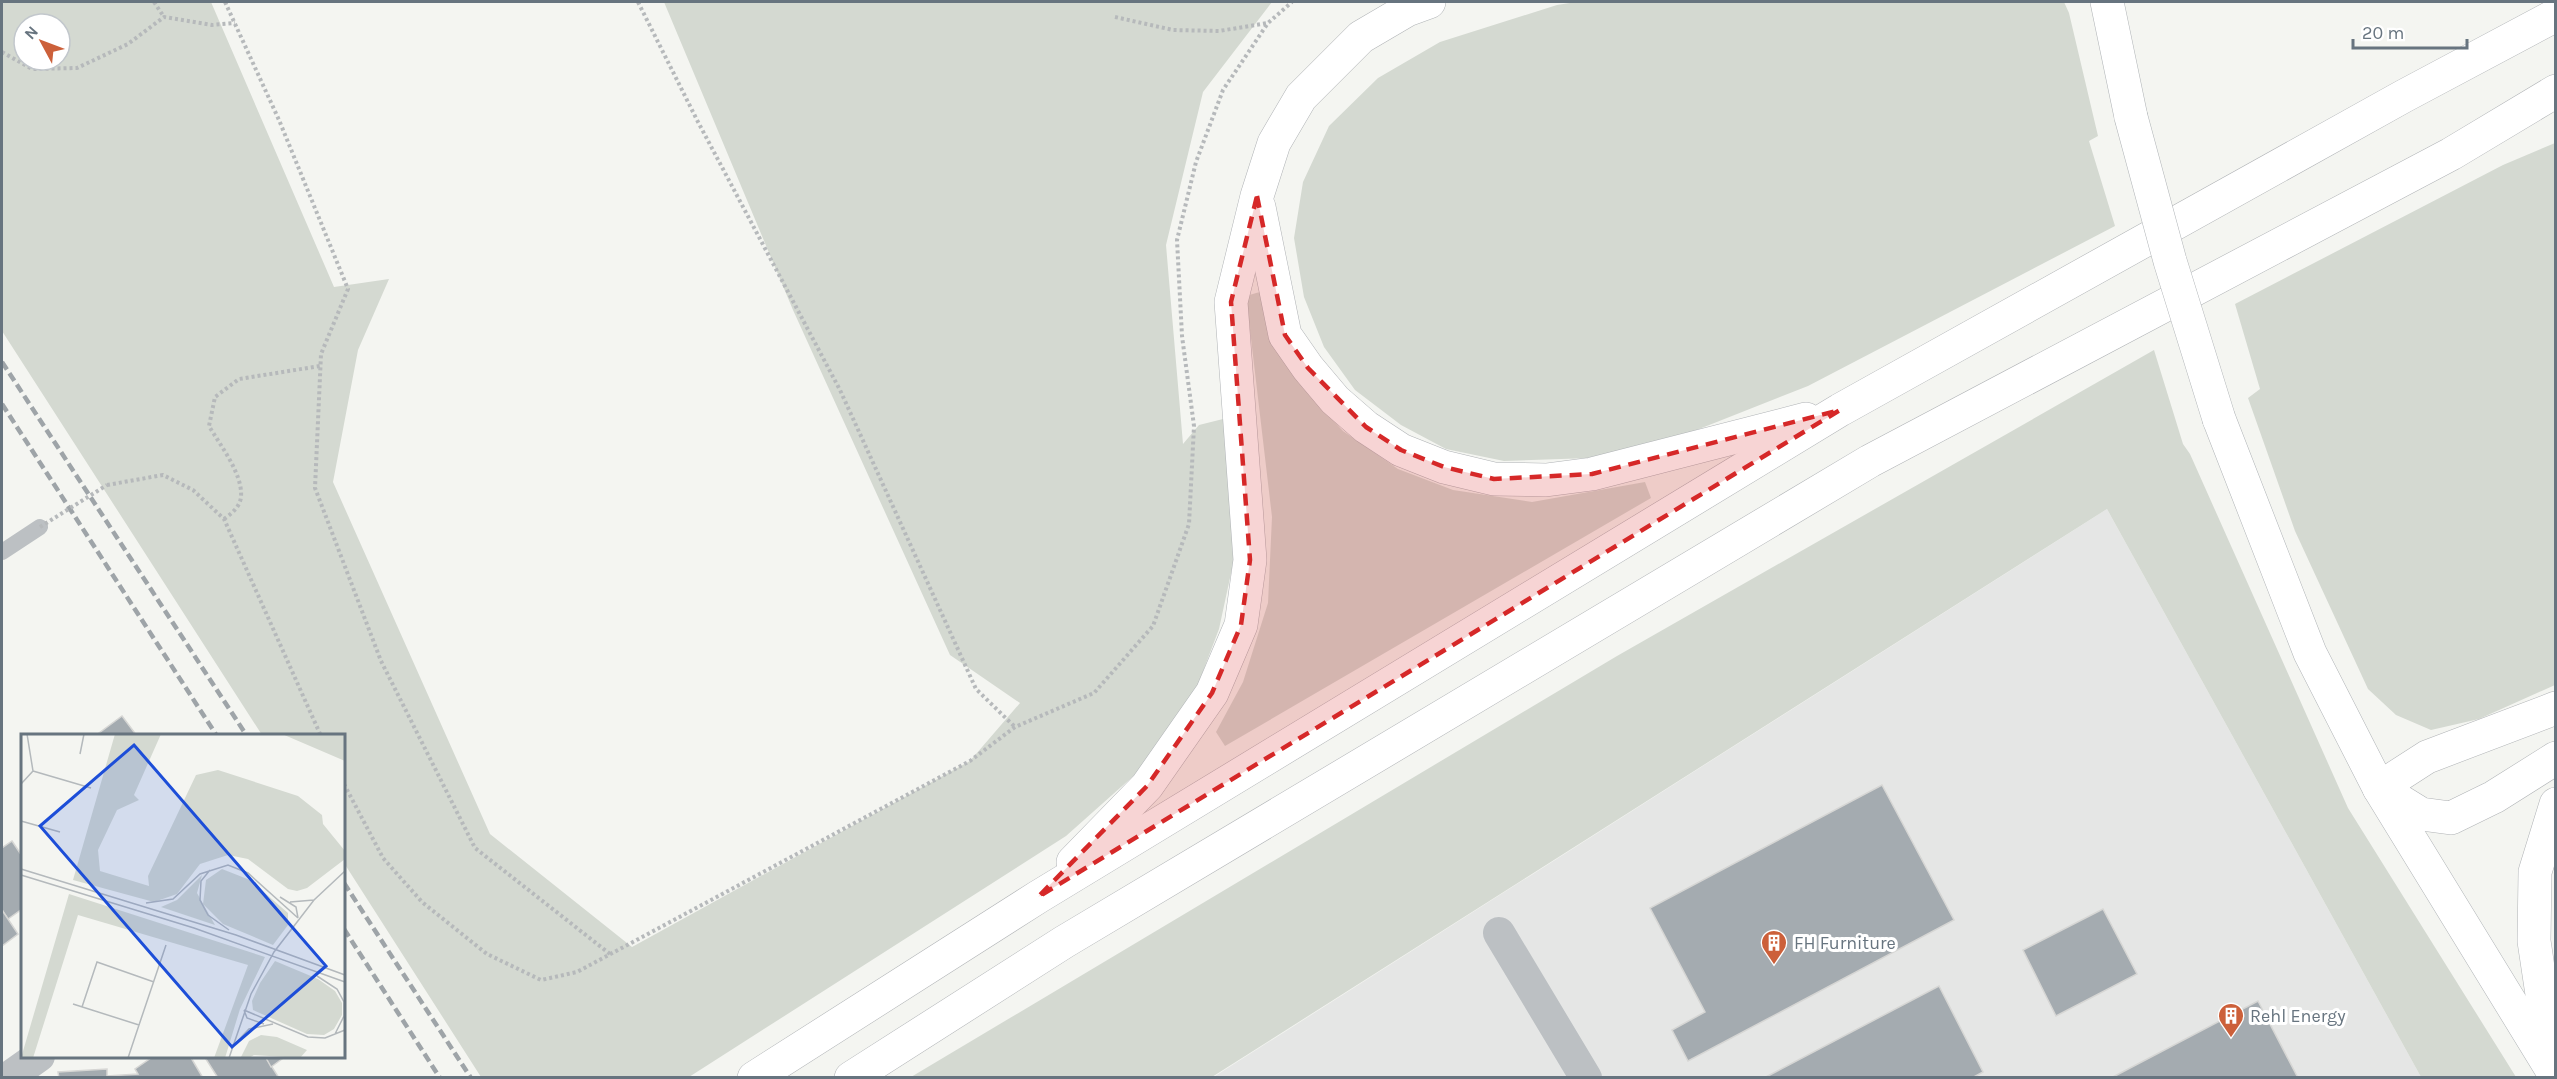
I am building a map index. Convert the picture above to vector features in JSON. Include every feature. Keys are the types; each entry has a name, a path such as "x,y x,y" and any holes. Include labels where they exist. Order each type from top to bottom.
{"main road":[{"path":"1038,897 1147,786 1212,693 1241,625 1250,560 1231,302 1257,196 1274,143 1301,98 1361,37 1407,10 1429,2"},
{"path":"2107,2 2131,117 2170,261 2219,418 2310,653 2379,788 2555,1075"},
{"path":"754,1077 1038,897 1840,410 2404,96 2556,15"},
{"path":"851,1077 1064,942 1870,460 2451,154 2556,91"},
{"path":"2451,154 2556,119"},
{"path":"1257,196 1285,335 1290,343 1335,400 1366,427 1401,450 1444,467 1494,479 1546,480 1592,474 1840,410"},
{"path":"2379,788 2427,757 2556,708"},
{"path":"2379,788 2421,814 2451,818 2494,797 2556,758"},
{"path":"2555,1075 2534,930 2535,872 2556,804"}],"street":[{"path":"1499,933 1586,1077"},
{"path":"8,1077 36,1058"}],"lane":[{"path":"2,552 40,527"}],"path":[{"path":"154,2 164,17"},
{"path":"225,2 279,120 348,289 321,354 315,488 381,661 475,848 610,954"},
{"path":"639,2 697,120 840,390 976,689 1016,727"},
{"path":"345,786 383,858 422,902 487,954 541,980 577,972 970,761 1016,727 1094,693 1153,626 1189,524 1194,426 1182,336 1177,240 1196,162 1223,90 1268,23 1292,2"},
{"path":"2,52 32,69 77,68 128,44 164,17 212,25 235,23"},
{"path":"1115,17 1173,30 1219,31 1268,23"},
{"path":"224,519 234,511 241,497 235,470 208,426 215,397 239,380 320,366"},
{"path":"40,527 107,485 163,475 193,490 224,519 321,734"}],"highlighted area":[{"path":"1257,196 1285,335 1308,368 1366,427 1401,450 1444,467 1494,479 1592,474 1840,410 1038,897 1147,786 1212,693 1241,625 1250,560 1231,302"}],"shaded area":[{"path":"2,2 211,2 334,287 389,279 358,350 333,482 490,834 632,947 970,761 1020,703 950,655 793,310 664,2 1272,2 1203,92 1166,245 1183,444 1199,425 1223,419 1233,507 1233,564 1219,629 1194,695 1148,763 1066,836 689,1077 481,1077 345,865 345,734 261,734 2,331"},
{"path":"1576,2 2064,2 2069,13 2098,136 2089,141 2115,226 1808,386 1689,433 1591,458 1504,461 1446,449 1401,425 1355,390 1324,347 1304,297 1294,238 1303,182 1329,126 1378,78 1440,42 1557,5"},
{"path":"2555,143 2555,685 2479,719 2431,730 2396,715 2368,689 2295,531 2248,398 2260,389 2235,304 2503,165"},
{"path":"1263,291 1274,336 1304,389 1343,431 1398,469 1453,490 1532,502 1645,482 1651,498 1225,746 1216,732 1243,682 1268,603 1272,517 1246,296"},
{"path":"2154,350 2183,444 2190,454 2348,808 2516,1077 2421,1077 2107,509 1212,1077 911,1077 1617,656"},
{"path":"2107,509 2421,1077 1212,1078"}],"building":[{"path":"122,716 136,734 98,734"},
{"name":"FH Furniture","path":"1882,785 1954,920 1688,1061 1672,1030 1705,1012 1650,908"},
{"path":"12,841 21,854 21,910 8,919 2,910 2,848"},
{"path":"2103,909 2137,974 2056,1016 2023,950"},
{"path":"2,910 18,934 2,946"},
{"path":"1939,986 1983,1072 1972,1078 1764,1078"},
{"name":"Rehl Energy","path":"2258,1001 2298,1078 2111,1078"},
{"path":"151,1058 191,1058 203,1078 59,1078 58,1072 107,1069 107,1076 138,1074 135,1069"},
{"path":"205,1058 266,1058 279,1078 218,1078"},
{"path":"266,1058 283,1058 271,1067"}],"railway":[{"path":"2,362 246,734"},
{"path":"2,404 216,734"},
{"path":"345,885 471,1078"},
{"path":"345,931 440,1078"}],"place":[{"name":"FH Furniture","path":"1774,966"},
{"name":"Rehl Energy","path":"2231,1039"}]}
